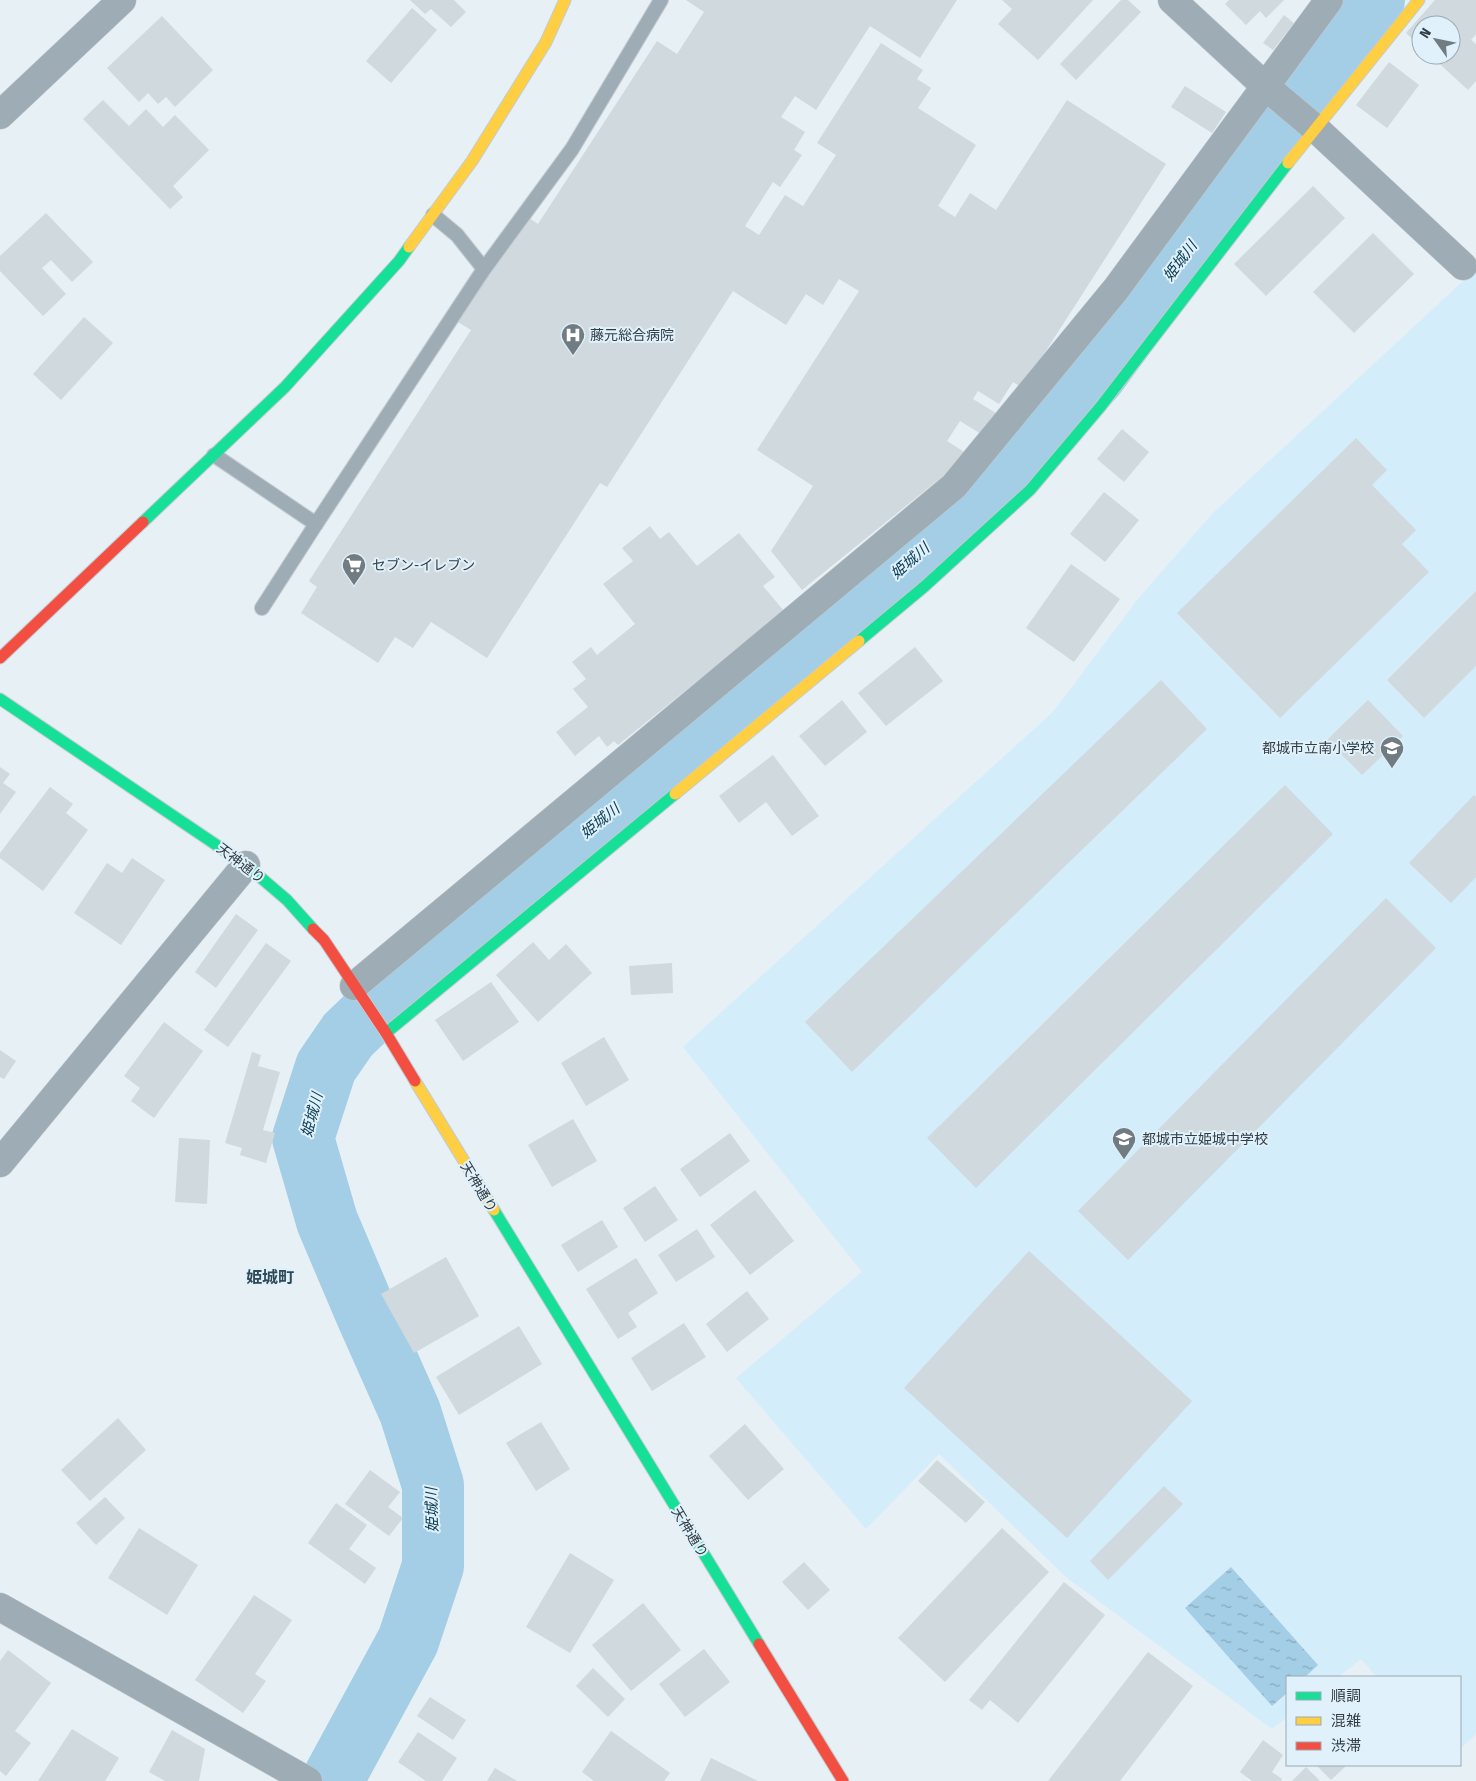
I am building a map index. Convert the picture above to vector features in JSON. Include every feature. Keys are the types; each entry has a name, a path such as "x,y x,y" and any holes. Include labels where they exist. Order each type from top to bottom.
{"street":[{"path":"0,115 122,0"},
{"path":"0,658 285,387 399,261 472,161 546,42 564,0"},
{"path":"1172,0 1265,86 1315,128 1463,266"},
{"path":"356,989 954,486 1116,289 1329,0"},
{"path":"386,1033 925,586 1030,490 1101,406 1315,128 1419,0"},
{"name":"天神通り","path":"0,699 246,865 287,900 324,940 386,1033 842,1781"},
{"path":"0,1163 246,865"},
{"path":"0,1607 297,1774"}],"lane":[{"path":"262,608 484,269 572,149 661,0"},
{"path":"433,215 457,235 484,269"},
{"path":"214,454 316,524"}],"shaded area":[{"name":"都城市立姫城中学校","path":"1476,269 1476,1734 1461,1748 1461,1676 1376,1676 1361,1659 1339,1676 1286,1676 1286,1718 1272,1729 1066,1577 939,1454 866,1529 736,1378 862,1272 683,1047 1053,712 1138,599 1212,514"}],"water":[{"path":"1231,1567 1318,1665 1306,1676 1286,1676 1286,1694 1272,1706 1185,1608"}],"building":[{"path":"410,0 454,0 466,12 451,27 431,9 425,14"},
{"name":"藤元総合病院","path":"686,0 957,0 920,58 870,26 816,110 795,96 781,117 805,132 794,150 802,155 780,187 773,182 745,226 759,235 785,195 803,206 836,155 817,143 881,43 923,70 917,79 931,88 918,108 976,145 938,206 955,217 970,193 996,210 1067,100 1166,164 1022,388 1013,382 999,404 978,391 973,399 999,415 986,437 960,421 947,441 969,455 802,590 771,551 813,486 757,450 859,291 839,279 823,305 806,294 786,325 733,291 607,487 600,483 487,658 431,622 413,648 395,637 378,663 301,613 317,587 309,581 471,330 458,322 526,216 538,224 657,41 677,54 704,12"},
{"path":"1002,0 1093,0 1038,60 998,24 1012,9"},
{"path":"1121,0 1128,0 1141,12 1076,80 1060,64"},
{"path":"1229,0 1284,0 1266,18 1260,11 1246,25 1225,4"},
{"path":"1435,0 1476,0 1476,34 1471,40 1476,44 1476,81 1468,90 1441,65 1461,65 1461,15 1422,15"},
{"path":"412,8 437,30 391,83 366,61"},
{"path":"1284,15 1294,23 1273,50 1263,43"},
{"path":"162,16 213,70 175,107 166,97 158,104 148,93 139,102 107,68"},
{"path":"1411,27 1411,38 1406,33"},
{"path":"1389,62 1419,85 1387,128 1356,105"},
{"path":"1185,86 1226,112 1212,133 1171,107"},
{"path":"103,100 129,126 146,109 163,127 175,115 209,150 173,186 183,197 170,209 83,119"},
{"path":"1313,186 1345,218 1266,296 1234,264"},
{"path":"46,213 93,262 72,282 51,260 42,268 66,294 43,316 0,271 0,256"},
{"path":"1373,233 1414,274 1354,333 1313,292"},
{"path":"84,317 113,343 61,400 33,374"},
{"path":"1122,429 1149,452 1124,482 1097,459"},
{"path":"1356,438 1387,470 1372,485 1416,530 1402,544 1429,572 1280,718 1177,613"},
{"path":"1104,492 1139,520 1105,562 1070,534"},
{"path":"650,526 660,539 669,532 697,566 739,533 775,577 763,586 784,611 618,745 614,741 607,747 599,736 575,756 556,732 588,707 573,689 586,679 572,662 591,647 597,655 635,624 603,584 633,561 622,548"},
{"path":"1071,564 1120,599 1074,662 1026,628"},
{"path":"1476,591 1476,666 1424,718 1387,680"},
{"path":"915,647 943,681 886,726 858,693"},
{"path":"1161,680 1207,729 852,1072 805,1022"},
{"path":"842,700 867,732 825,766 799,736"},
{"path":"1368,700 1403,736 1362,775 1327,740"},
{"path":"773,755 819,816 792,836 766,802 739,823 719,796"},
{"path":"0,767 10,774 3,783 16,792 0,814"},
{"path":"1285,785 1333,834 976,1188 927,1138"},
{"path":"50,787 73,804 66,813 88,830 43,891 0,858 0,853"},
{"path":"1474,795 1476,797 1476,877 1451,903 1409,863"},
{"path":"132,858 165,880 121,945 74,913 107,863 122,873"},
{"path":"1386,898 1436,948 1128,1260 1078,1211"},
{"path":"236,914 258,930 216,988 195,972"},
{"path":"533,942 549,960 566,944 592,973 538,1022 496,975"},
{"path":"266,943 291,961 228,1047 204,1030"},
{"path":"672,963 673,993 631,995 629,966"},
{"path":"491,982 519,1022 463,1061 435,1020"},
{"path":"164,1022 203,1051 154,1118 131,1101 140,1088 124,1076"},
{"path":"604,1037 629,1080 586,1106 561,1063"},
{"path":"0,1050 16,1061 4,1079 0,1077"},
{"path":"252,1052 261,1055 258,1066 280,1072 263,1130 275,1133 266,1163 240,1155 242,1148 225,1143"},
{"path":"573,1119 597,1161 552,1187 528,1145"},
{"path":"730,1133 750,1161 700,1197 680,1169"},
{"path":"179,1138 210,1140 207,1204 175,1202"},
{"path":"655,1186 678,1220 645,1242 623,1208"},
{"path":"755,1190 794,1241 750,1275 710,1225"},
{"path":"602,1220 618,1247 578,1272 561,1245"},
{"path":"697,1229 715,1257 676,1282 658,1255"},
{"path":"1029,1251 1192,1401 1067,1538 904,1388"},
{"path":"446,1257 479,1316 414,1353 381,1294"},
{"path":"636,1258 658,1293 628,1313 637,1327 618,1339 586,1289"},
{"path":"747,1291 769,1319 727,1352 706,1324"},
{"path":"684,1323 706,1357 652,1391 631,1358"},
{"path":"519,1326 542,1364 459,1415 436,1377"},
{"path":"118,1418 146,1450 90,1501 61,1470"},
{"path":"541,1422 570,1469 536,1491 506,1443"},
{"path":"745,1424 784,1469 748,1500 709,1456"},
{"path":"937,1460 985,1502 966,1523 918,1481"},
{"path":"370,1470 400,1492 388,1507 403,1518 389,1536 345,1504"},
{"path":"1164,1486 1183,1504 1108,1580 1090,1561"},
{"path":"105,1497 125,1518 96,1545 76,1523"},
{"path":"336,1503 367,1525 349,1549 376,1568 365,1584 308,1543"},
{"path":"139,1528 198,1565 167,1615 108,1578"},
{"path":"1002,1528 1049,1572 945,1682 898,1638"},
{"path":"570,1553 614,1580 570,1653 526,1627"},
{"path":"804,1562 830,1590 808,1610 782,1582"},
{"path":"1064,1582 1105,1615 1018,1723 990,1700 982,1710 969,1700"},
{"path":"254,1595 292,1620 255,1674 266,1681 243,1713 195,1680"},
{"path":"643,1603 681,1650 631,1691 592,1645"},
{"path":"704,1649 730,1682 685,1717 659,1684"},
{"path":"8,1650 51,1683 15,1731 31,1743 6,1776 0,1771 0,1661"},
{"path":"1148,1652 1193,1686 1120,1781 1048,1781"},
{"path":"593,1668 625,1699 608,1717 576,1686"},
{"path":"430,1697 466,1720 453,1740 417,1716"},
{"path":"72,1729 119,1758 105,1781 38,1781"},
{"path":"172,1730 205,1749 199,1781 165,1781 149,1772"},
{"path":"611,1731 670,1773 664,1781 594,1781 582,1772"},
{"path":"418,1732 457,1758 442,1781 426,1781 398,1762"},
{"path":"1263,1740 1283,1755 1272,1772 1282,1779 1281,1781 1252,1781 1240,1772"},
{"path":"711,1758 758,1781 700,1781"},
{"path":"1317,1766 1346,1766 1331,1780"},
{"path":"1306,1767 1320,1781 1292,1781"},
{"path":"495,1768 517,1781 487,1781"}],"waterway":[{"name":"姫城川","path":"332,1781 408,1641 433,1566 433,1485 410,1412 327,1221 303,1138 326,1067 348,1035 420,966 754,695 991,491 1096,374 1286,115 1374,0"}],"traffic: fast":[{"path":"859,641 925,586 1030,490 1101,406 1288,163"},
{"path":"143,522 285,387 399,261 409,247"},
{"path":"0,699 246,865 287,900 313,929"},
{"path":"386,1033 675,794"},
{"path":"494,1210 759,1644"}],"traffic: slow":[{"path":"409,247 472,161 546,42 565,0"},
{"path":"1288,163 1419,0"},
{"path":"675,794 859,641"},
{"path":"415,1081 494,1210"}],"traffic: jam":[{"path":"0,658 143,522"},
{"path":"313,929 324,940 386,1033 415,1081"},
{"path":"759,1644 843,1781"}],"place":[{"name":"藤元総合病院","path":"573,356"},
{"name":"セブン-イレブン","path":"354,586"},
{"name":"都城市立南小学校","path":"1392,769"},
{"name":"都城市立姫城中学校","path":"1124,1160"}],"district":[{"name":"姫城町","path":"270,1277"}]}
